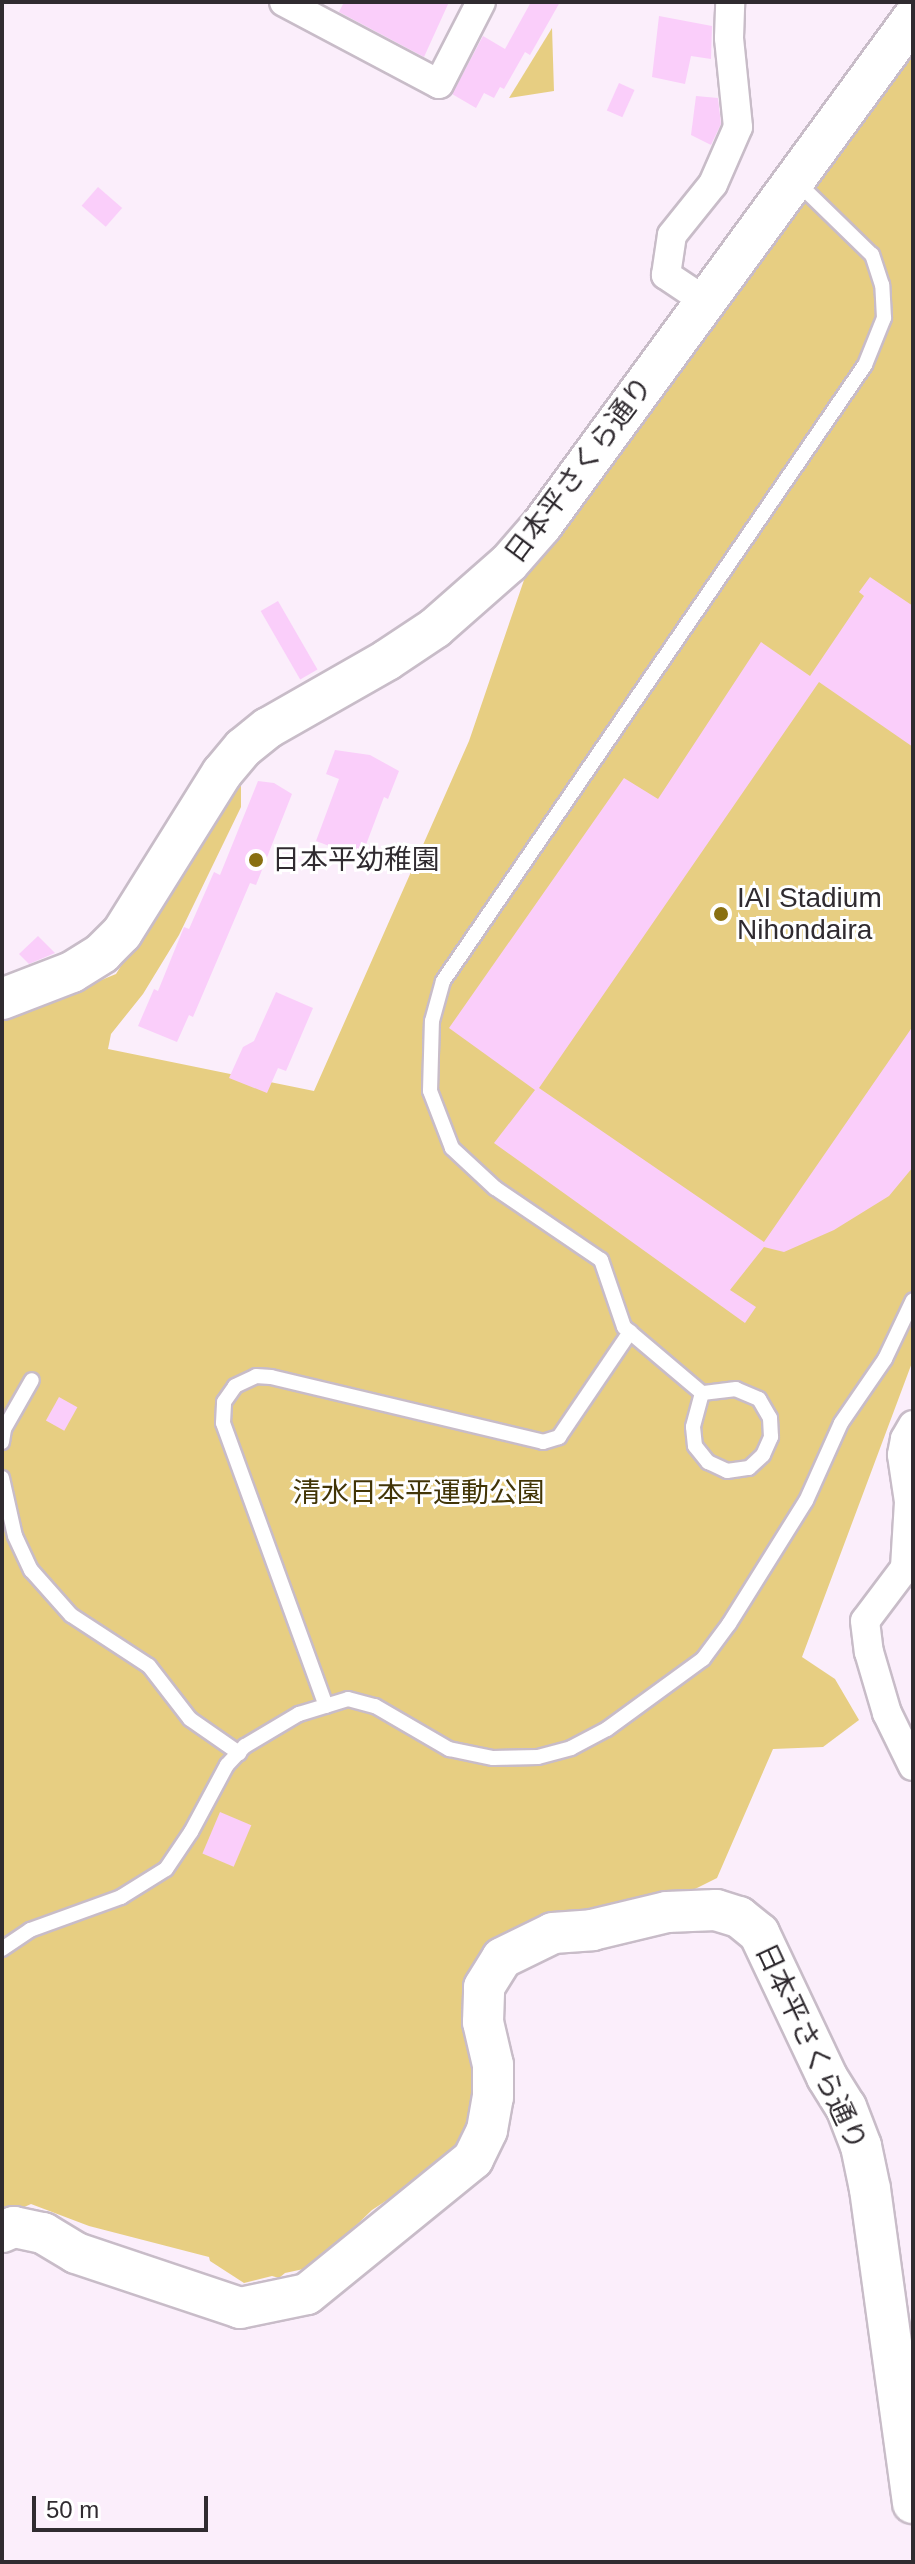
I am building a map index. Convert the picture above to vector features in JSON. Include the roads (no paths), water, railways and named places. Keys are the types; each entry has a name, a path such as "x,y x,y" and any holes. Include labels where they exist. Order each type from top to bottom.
{"street":[{"path":"284,2 317,10 439,84 481,2"},
{"path":"705,301 666,275 672,235 713,184 738,127 729,38 730,2"},
{"name":"日本平さくら通り","path":"2,999 72,972 102,953 122,933 222,773 243,748 268,728 387,660 435,628 509,563 542,525 913,18"},
{"path":"913,1425 905,1439 902,1455 909,1502 905,1568 865,1621 869,1652 887,1713 913,1766"},
{"name":"日本平さくら通り","path":"2,2232 14,2227 43,2233 76,2253 240,2308 307,2294 473,2159 487,2130 493,2097 493,2065 483,2022 484,1987 502,1958 553,1933 592,1930 667,1912 716,1910 739,1917 759,1933 827,2077 846,2107 861,2146 873,2204 913,2503"}],"lane":[{"path":"702,1393 693,1427 695,1446 708,1462 727,1471 749,1468 763,1455 771,1437 770,1418 759,1399 736,1389 702,1393 624,1327 601,1260 495,1188 452,1148 430,1091 432,1021 443,981 865,365 884,318 882,285 872,255 794,179"},
{"path":"2,1949 30,1930 121,1897 166,1869 191,1832 227,1765 239,1753 299,1714 348,1699 375,1706 449,1749 493,1758 538,1757 571,1748 607,1729 703,1659 729,1624 806,1501 841,1423 885,1359 913,1300"},
{"path":"326,1706 223,1423 224,1402 235,1386 256,1376 271,1377 543,1442 559,1437 630,1332"},
{"path":"2,1442 4,1429 32,1380"},
{"path":"2,1400 15,1409"},
{"path":"2,1478 15,1536 31,1570 71,1615 149,1666 190,1719 239,1753"}],"place":[{"name":"日本平幼稚園","path":"256,860"},
{"name":"IAI Stadium Nihondaira","path":"721,914"}],"park label":[{"name":"清水日本平運動公園","path":"419,1493"}]}
